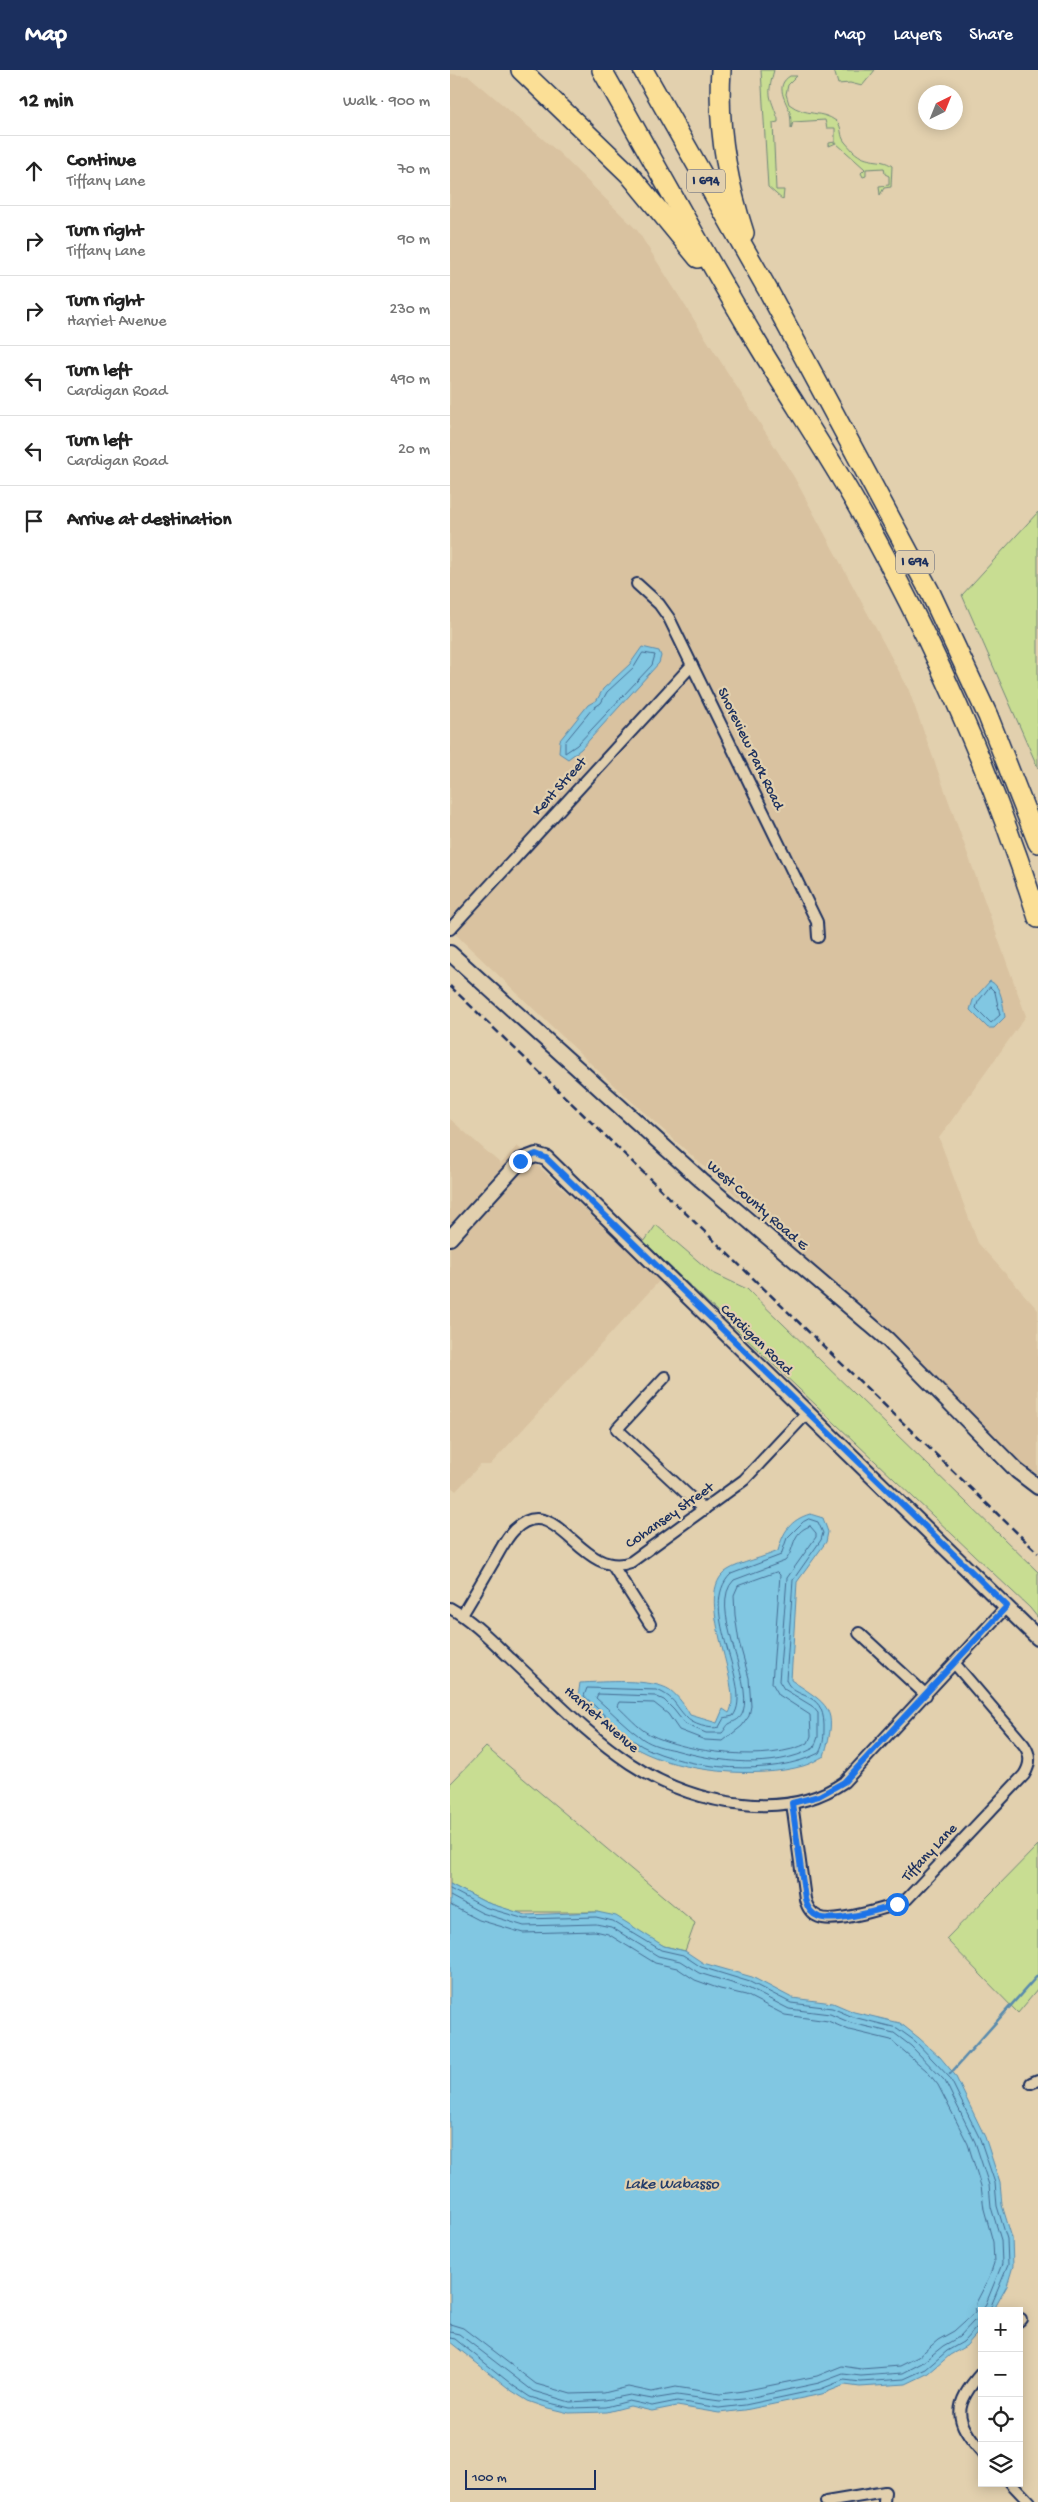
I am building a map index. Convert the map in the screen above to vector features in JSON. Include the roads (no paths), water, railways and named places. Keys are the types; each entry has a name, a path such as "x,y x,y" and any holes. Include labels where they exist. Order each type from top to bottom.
{"highway":[{"path":"521,70 580,125 650,197 702,263 750,330"},
{"name":"I 694","path":"602,70 750,330 829,456 888,562 921,628 987,777 1038,918"},
{"name":"I 694","path":"643,70 769,292 934,601 988,716 1038,843"},
{"path":"721,70 721,122 729,177 744,232 769,292"}],"street":[{"name":"Shoreview Park Road","path":"637,584 659,604 669,618 817,922 818,937"},
{"name":"Kent Street","path":"450,929 692,665"},
{"name":"West County Road E","path":"450,953 708,1186 887,1339 1017,1471 1038,1487"},
{"name":"Cardigan Road","path":"450,1238 520,1161 536,1154 546,1158 1038,1638"},
{"path":"665,1377 617,1429 704,1510"},
{"name":"Cohansey Street","path":"613,1566 631,1562 744,1480 808,1412"},
{"path":"462,1615 509,1536 520,1525 528,1521 537,1520 553,1524 592,1557 613,1566 650,1624"},
{"name":"Harriet Avenue","path":"450,1608 462,1615 606,1746 643,1773 672,1787 705,1798 750,1805 792,1803 819,1796 844,1782 1007,1606"},
{"path":"859,1633 926,1695"},
{"name":"Tiffany Lane","path":"792,1803 805,1899 812,1913 818,1917 832,1919 883,1909 907,1898 1024,1775 1029,1765 1030,1758 1024,1745 955,1664"},
{"path":"978,2377 962,2398 959,2409 963,2428 978,2447"},
{"path":"1015,2487 1029,2502"},
{"path":"826,2502 884,2497"}],"water":[{"path":"642,647 659,651 661,656 659,663 581,749 568,759 559,753 560,740 588,705 597,700 603,689 630,664"},
{"path":"990,981 997,987 1003,1002 1005,1017 994,1028 988,1028 970,1010 973,1000"},
{"path":"810,1514 823,1518 828,1532 826,1542 797,1582 791,1680 822,1702 827,1709 830,1717 830,1727 824,1756 803,1766 764,1772 720,1771 676,1764 656,1758 632,1746 578,1697 580,1683 640,1682 652,1684 670,1690 682,1702 690,1715 717,1723 723,1709 729,1713 732,1700 716,1618 714,1598 718,1581 733,1567 778,1551 782,1538 792,1523"},
{"name":"Lake Wabasso","path":"450,1884 485,1902 526,1915 597,1912 616,1916 664,1946 685,1951 703,1963 752,1977 792,1998 833,2003 854,2012 900,2023 940,2057 955,2075 985,2137 1000,2183 1002,2205 1012,2238 1013,2266 1007,2286 995,2307 978,2307 978,2332 966,2346 950,2355 929,2373 906,2384 860,2387 845,2385 822,2394 745,2410 719,2413 677,2406 652,2411 630,2406 607,2412 569,2413 528,2401 512,2391 450,2342"}],"waterway":[{"path":"950,2074 1038,1975"}],"railway":[{"path":"450,986 1038,1553"}]}
